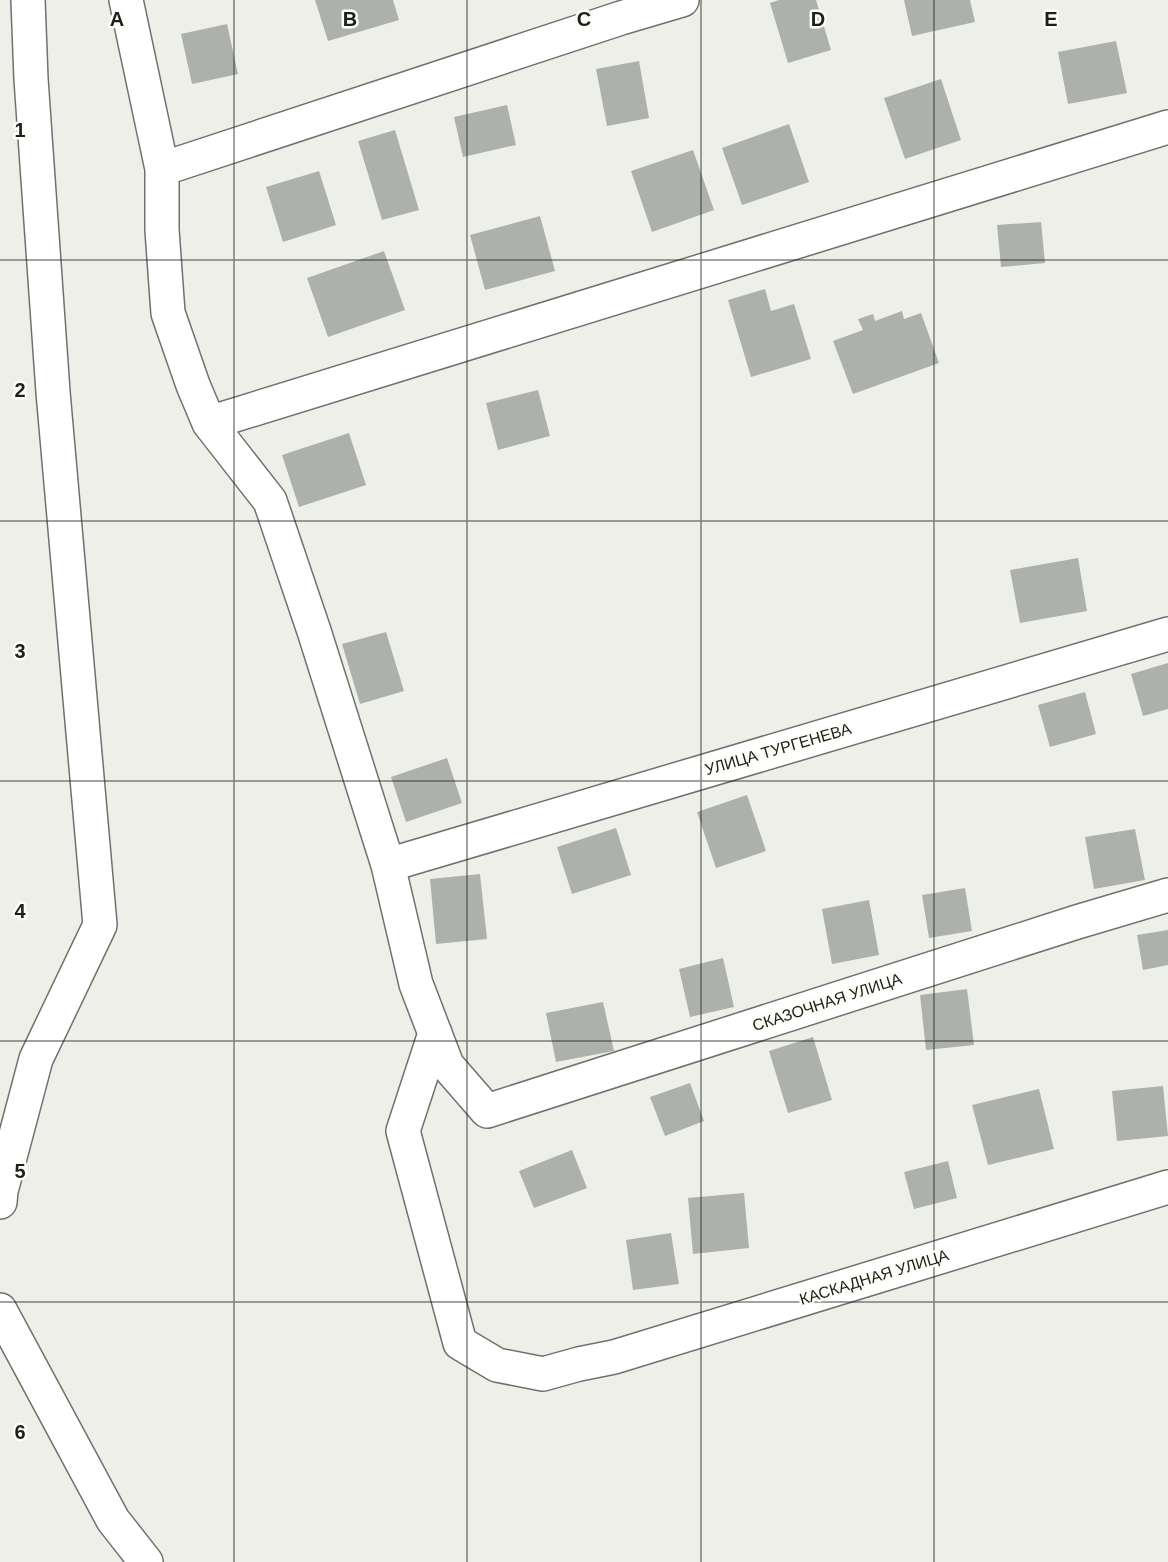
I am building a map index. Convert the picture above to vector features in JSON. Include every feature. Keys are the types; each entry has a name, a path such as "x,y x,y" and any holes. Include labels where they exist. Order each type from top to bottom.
{"street":[{"path":"0,1202 36,1059 100,926 53,392 31,79 28,0"},
{"path":"126,0 162,169 162,230 168,312 209,423 270,501 388,865 416,984 435,1033"},
{"path":"162,169 682,0"},
{"path":"209,423 1168,128"},
{"name":"УЛИЦА ТУРГЕНЕВА","path":"388,865 1168,634"},
{"name":"СКАЗОЧНАЯ УЛИЦА","path":"435,1033 447,1065 487,1111 1168,895"},
{"name":"КАСКАДНАЯ УЛИЦА","path":"435,1033 403,1131 460,1343 497,1365 543,1374 614,1357 1168,1187"},
{"path":"0,1310 113,1520 146,1562"}],"building":[{"path":"315,0 393,0 399,20 328,41"},
{"path":"779,0 816,0 831,50 788,63 770,3"},
{"path":"904,0 970,0 975,22 912,36"},
{"path":"227,24 238,74 192,84 181,34"},
{"path":"1116,41 1127,93 1068,104 1058,52"},
{"path":"639,61 649,118 607,126 596,69"},
{"path":"941,79 961,140 905,159 884,98"},
{"path":"507,105 516,145 463,157 454,117"},
{"path":"789,124 809,182 742,205 722,148"},
{"path":"395,130 419,210 382,220 358,141"},
{"path":"693,150 714,210 652,232 631,171"},
{"path":"319,171 336,225 283,242 266,187"},
{"path":"540,216 555,271 485,290 470,235"},
{"path":"1041,222 1045,263 1001,267 997,225"},
{"path":"384,251 405,310 328,337 307,278"},
{"path":"765,289 771,311 794,304 811,359 751,377 728,300"},
{"path":"902,311 904,319 921,313 939,363 853,394 833,341 863,330 858,319 873,314 875,321"},
{"path":"538,390 550,436 498,450 486,403"},
{"path":"349,433 366,485 299,507 282,455"},
{"path":"1078,558 1087,611 1020,623 1010,570"},
{"path":"386,632 404,691 360,704 342,644"},
{"path":"1168,663 1168,709 1143,716 1131,674"},
{"path":"1085,692 1096,734 1050,747 1038,705"},
{"path":"447,758 462,803 406,822 391,777"},
{"path":"747,795 766,851 716,868 697,812"},
{"path":"616,828 631,875 572,894 557,847"},
{"path":"1135,829 1145,880 1094,889 1085,837"},
{"path":"480,874 487,939 436,944 430,879"},
{"path":"965,888 972,931 929,938 922,895"},
{"path":"869,900 879,955 832,964 822,909"},
{"path":"1168,930 1168,965 1143,970 1137,935"},
{"path":"723,958 734,1007 690,1017 679,969"},
{"path":"967,989 974,1045 926,1050 920,995"},
{"path":"603,1002 614,1051 556,1062 546,1013"},
{"path":"813,1037 832,1100 788,1113 769,1051"},
{"path":"690,1083 704,1121 665,1136 650,1097"},
{"path":"1163,1086 1168,1136 1117,1141 1112,1091"},
{"path":"1039,1089 1054,1149 988,1165 972,1105"},
{"path":"572,1150 587,1188 534,1208 519,1171"},
{"path":"948,1161 957,1198 914,1209 904,1172"},
{"path":"744,1193 749,1248 693,1254 688,1198"},
{"path":"671,1233 679,1284 633,1290 626,1240"}]}
